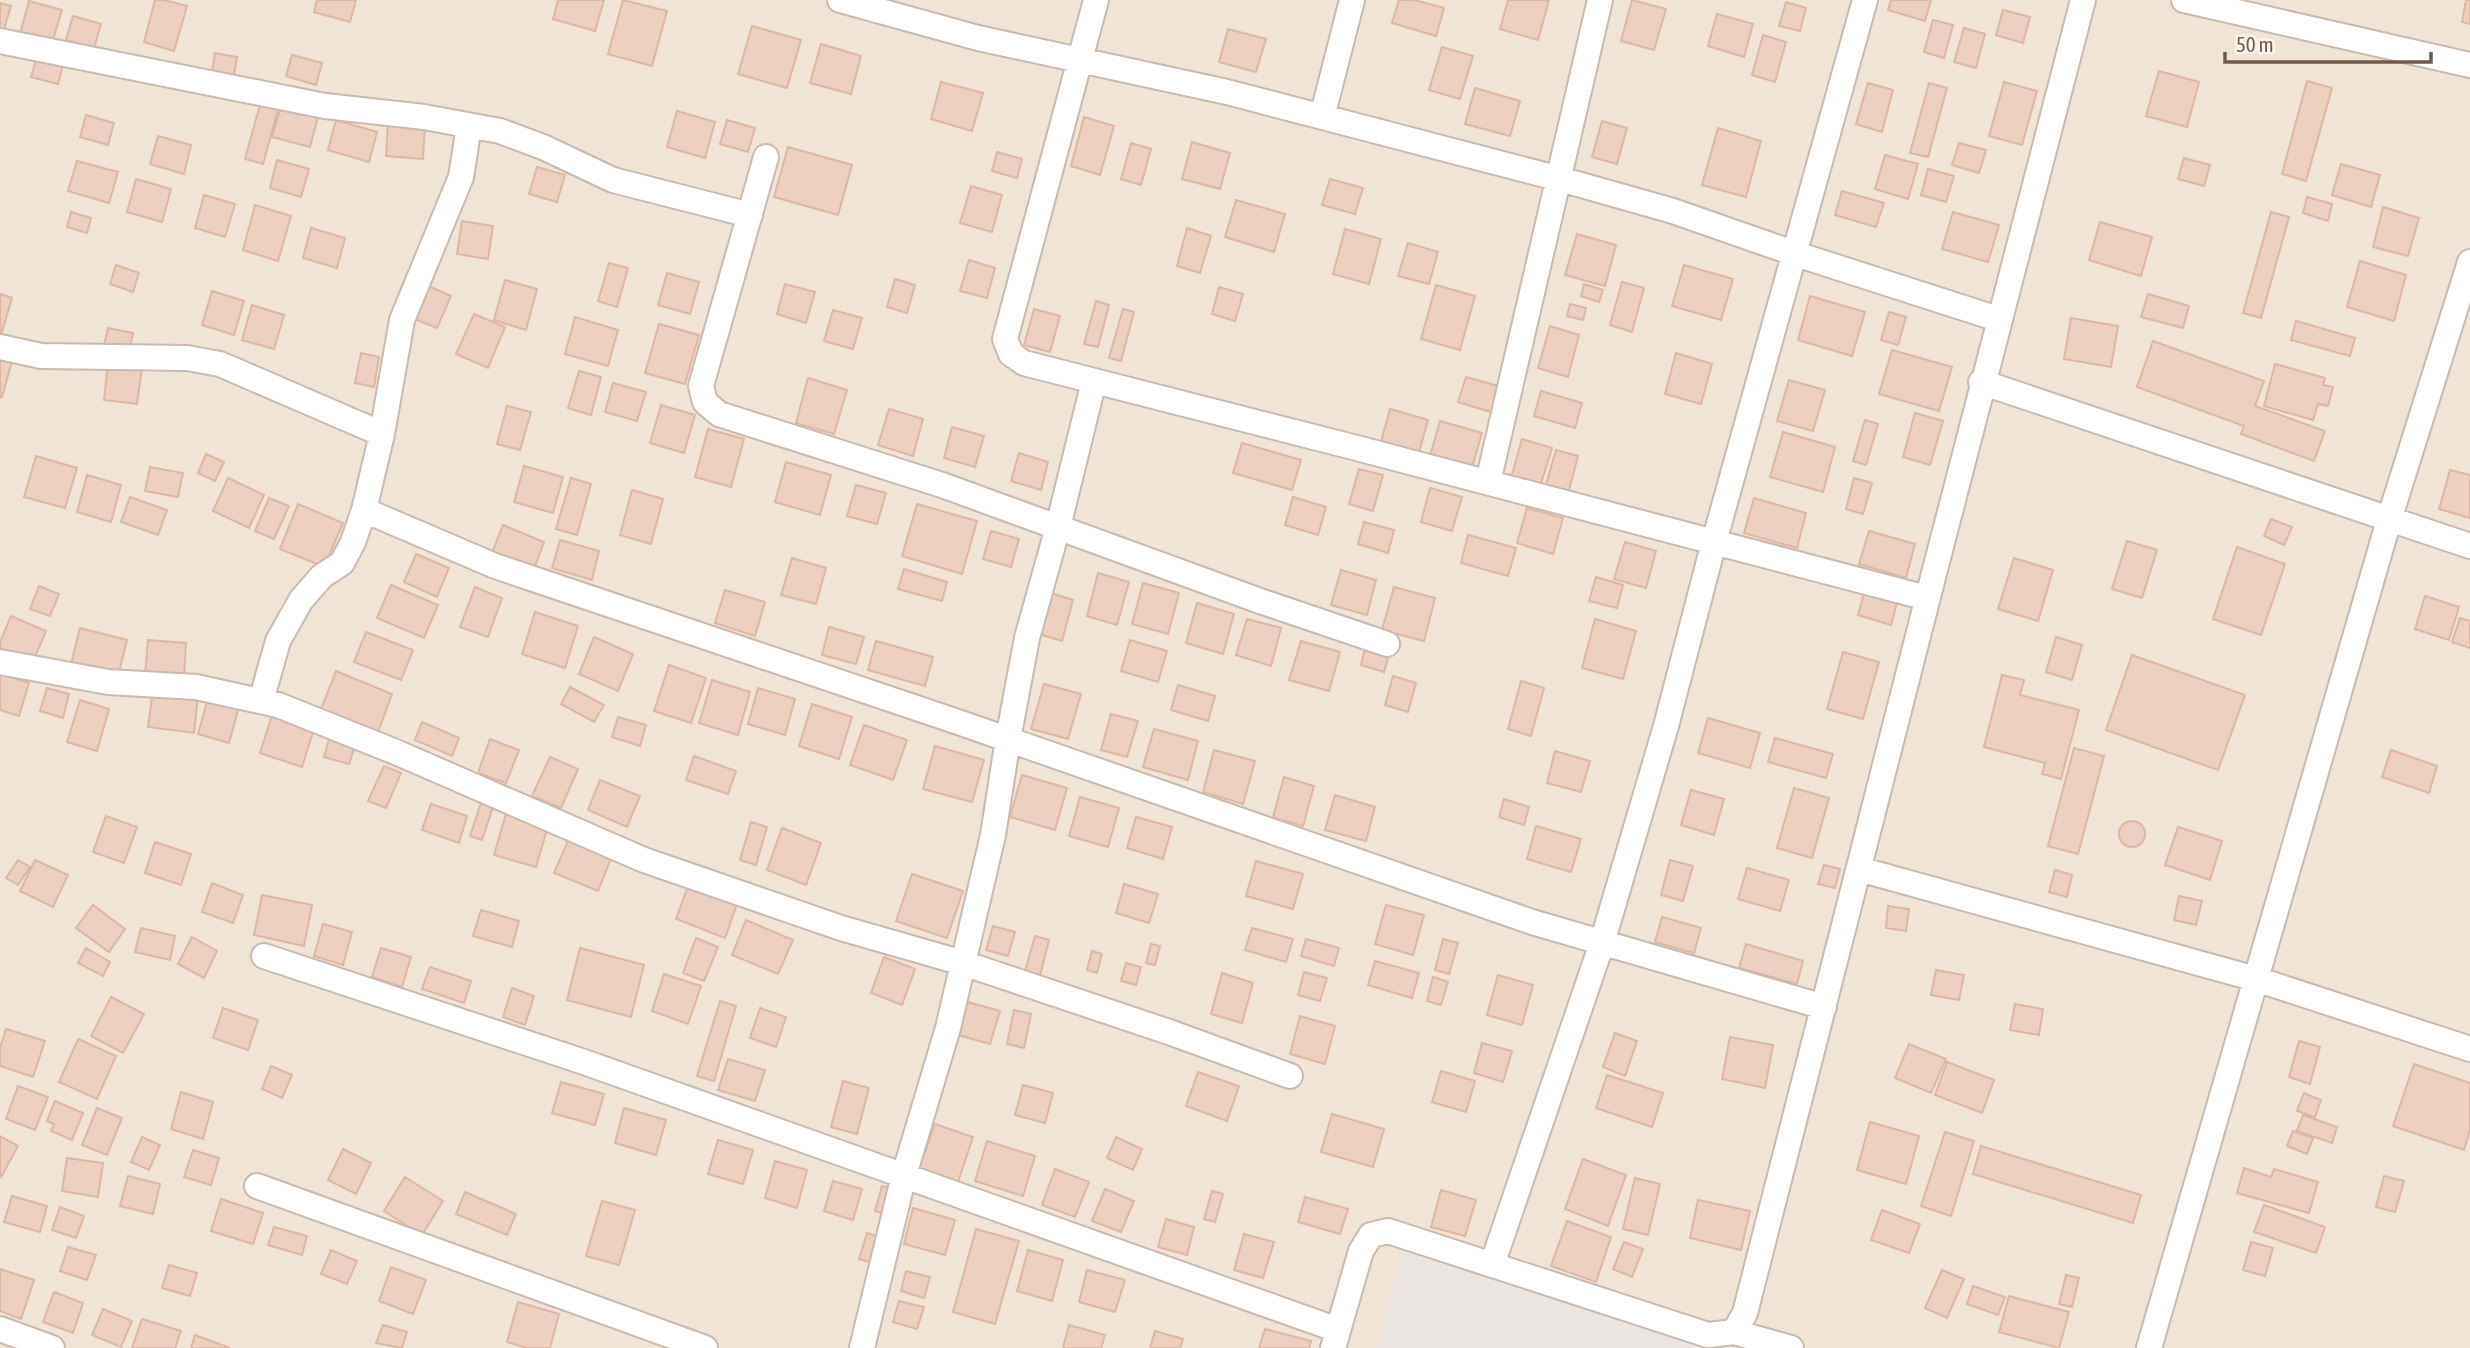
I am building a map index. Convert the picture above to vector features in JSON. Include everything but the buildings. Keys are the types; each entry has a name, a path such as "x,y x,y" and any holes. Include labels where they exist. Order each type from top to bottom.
{"street":[{"path":"840,0 978,38 1227,92 1560,178 1673,211 1998,319"},
{"path":"1096,0 1005,339 1011,354 1024,363 1927,598"},
{"path":"1322,117 1352,0"},
{"path":"1488,482 1601,0"},
{"path":"1492,1265 1602,943 1666,726 1714,542 1865,0"},
{"path":"1734,1332 1745,1313 1860,869 1981,382 2083,0"},
{"path":"2184,0 2470,65"},
{"path":"0,41 325,106 424,117 500,131 543,147 613,180 750,215"},
{"path":"261,701 278,641 300,600 322,576 342,563 353,542 364,510 382,434 402,320 461,177 470,126"},
{"path":"766,157 701,386 705,402 719,414 942,485 1387,644"},
{"path":"2149,1348 2389,520 2470,262"},
{"path":"0,346 41,355 187,358 220,364 382,434"},
{"path":"862,1348 904,1175 948,1028 993,835 1027,638 1094,381"},
{"path":"1981,382 2470,546"},
{"path":"364,510 495,566 1008,739 1532,922 1824,1007"},
{"path":"0,662 108,682 196,687 278,705 398,753 644,860 841,928 963,963 1290,1076"},
{"path":"1860,869 2256,979 2470,1049"},
{"path":"264,956 584,1062 904,1175 1336,1339 1361,1251 1371,1235 1388,1231 1708,1335 1734,1332 1791,1348"},
{"path":"257,1186 705,1348"},
{"path":"0,1329 52,1348"}],"shaded area":[{"path":"0,0 2470,0 2470,1348 0,1348"},
{"path":"1405,1249 1765,1348 1376,1348"}]}
